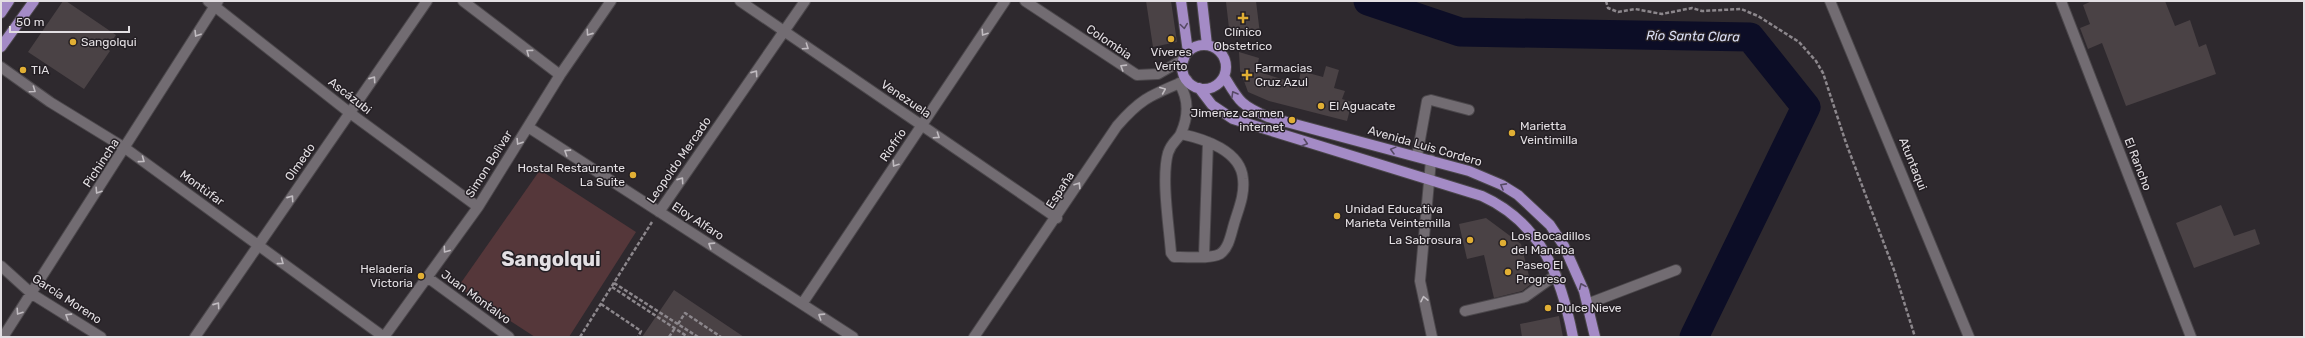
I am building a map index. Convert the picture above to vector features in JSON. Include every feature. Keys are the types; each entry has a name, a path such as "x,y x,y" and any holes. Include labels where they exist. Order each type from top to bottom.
{"main road":[{"path":"1,13 9,1"},
{"path":"1,47 34,1"},
{"path":"1181,1 1186,56 1182,70 1183,82 1199,88 1205,88 1216,85 1224,76 1225,63 1223,57 1214,47 1200,45 1186,56"},
{"path":"1202,1 1207,45"},
{"name":"Avenida Luis Cordero","path":"1224,76 1238,100 1244,105 1268,117 1431,160 1468,171 1502,184 1533,207 1550,225 1564,246 1584,291 1594,337"},
{"path":"1199,88 1212,105 1233,120 1428,181 1482,196 1506,210 1534,235 1554,267 1567,306 1573,337"}],"street":[{"name":"Olmedo","path":"195,337 427,1"},
{"path":"463,1 560,75"},
{"name":"Simon Bolìvar","path":"384,337 478,206 560,75 611,1"},
{"name":"Venezuela","path":"740,1 1057,218"},
{"name":"Leopoldo Mercado","path":"659,212 805,1"},
{"name":"Riofrío","path":"802,304 1006,1"},
{"name":"Colombia","path":"1025,1 1137,75 1158,74 1186,56"},
{"name":"Atuntaqui","path":"1830,1 1969,337"},
{"name":"El Rancho","path":"2061,1 2191,337"},
{"name":"Ascázubi","path":"214,3 350,113 478,206"},
{"name":"Pichincha","path":"3,337 125,148 214,3"},
{"name":"Montùfar","path":"1,67 50,102 125,148 384,337"},
{"path":"1181,134 1200,138 1208,142 1229,154 1240,166 1243,179 1242,197 1226,248 1215,256 1174,257 1171,253 1165,170 1173,140 1181,134 1187,104 1183,82"},
{"name":"España","path":"974,337 1057,218 1117,126 1134,107 1147,97 1183,82"},
{"path":"1417,156 1427,101 1431,100 1469,110"},
{"name":"Eloy Alfaro","path":"528,127 853,337"},
{"path":"1204,256 1208,142"},
{"path":"1431,160 1420,281 1432,337"},
{"name":"García Moreno","path":"1,266 32,294 101,337"},
{"path":"1587,304 1676,270"},
{"path":"1465,311 1525,296 1556,275"},
{"name":"Juan Montalvo","path":"427,277 509,337"}],"path":[{"path":"1606,1 1608,8 1618,12 1635,10 1662,14 1687,9 1702,11 1740,9 1758,16 1799,42 1816,61 1823,73 1846,143 1894,270 1915,337"},
{"name":"Leopoldo Mercado","path":"580,337 659,212"},
{"path":"614,282 698,337"},
{"path":"612,287 688,337"},
{"path":"601,304 641,331 638,337"},
{"path":"678,324 685,313 721,337"},
{"path":"669,337 675,328"}],"shaded area":[{"path":"540,170 636,232 569,337 535,337 458,287"}],"building":[{"name":"Sangolqui","path":"63,1 66,1 116,35 107,48 110,51 84,89 28,52"},
{"path":"1146,1 1171,1 1177,42 1153,47"},
{"name":"Clínico Obstetrico","path":"1256,1 1260,34 1230,37 1226,2"},
{"path":"2092,1 2165,1 2175,26 2190,20 2199,47 2206,44 2216,74 2126,106 2102,43 2088,49 2080,28 2090,24 2083,5"},
{"path":"1239,52 1259,58 1257,68 1261,69 1259,72 1298,84 1301,71 1323,77 1326,66 1339,70 1334,88 1345,91 1342,99 1352,102 1347,121 1269,101 1248,92 1240,70"},
{"path":"2221,205 2234,236 2255,229 2260,244 2194,268 2176,223"},
{"path":"1486,218 1521,244 1531,284 1522,291 1494,298 1484,255 1467,259 1459,224"},
{"path":"674,290 744,337 642,337"},
{"path":"1559,316 1563,337 1522,337 1520,324"}],"waterway":[{"name":"Río Santa Clara","path":"1368,1 1460,32 1750,37 1806,107 1694,337"}],"place":[{"name":"Clínico Obstetrico","path":"1243,18"},
{"name":"Víveres Verito","path":"1171,39"},
{"name":"Sangolqui","path":"73,42"},
{"name":"TIA","path":"23,70"},
{"name":"Farmacias Cruz Azul","path":"1247,75"},
{"name":"El Aguacate","path":"1321,106"},
{"name":"Jimenez carmen internet","path":"1292,120"},
{"name":"Marietta Veintimilla","path":"1512,133"},
{"name":"Hostal Restaurante La Suite","path":"633,175"},
{"name":"Unidad Educativa Marieta Veintemilla","path":"1337,216"},
{"name":"La Sabrosura","path":"1470,240"},
{"name":"Los Bocadillos del Manaba","path":"1503,243"},
{"name":"Paseo El Progreso","path":"1508,272"},
{"name":"Heladería Victoria","path":"421,276"},
{"name":"Dulce Nieve","path":"1548,308"}],"district":[{"name":"Sangolqui","path":"551,259"}]}
